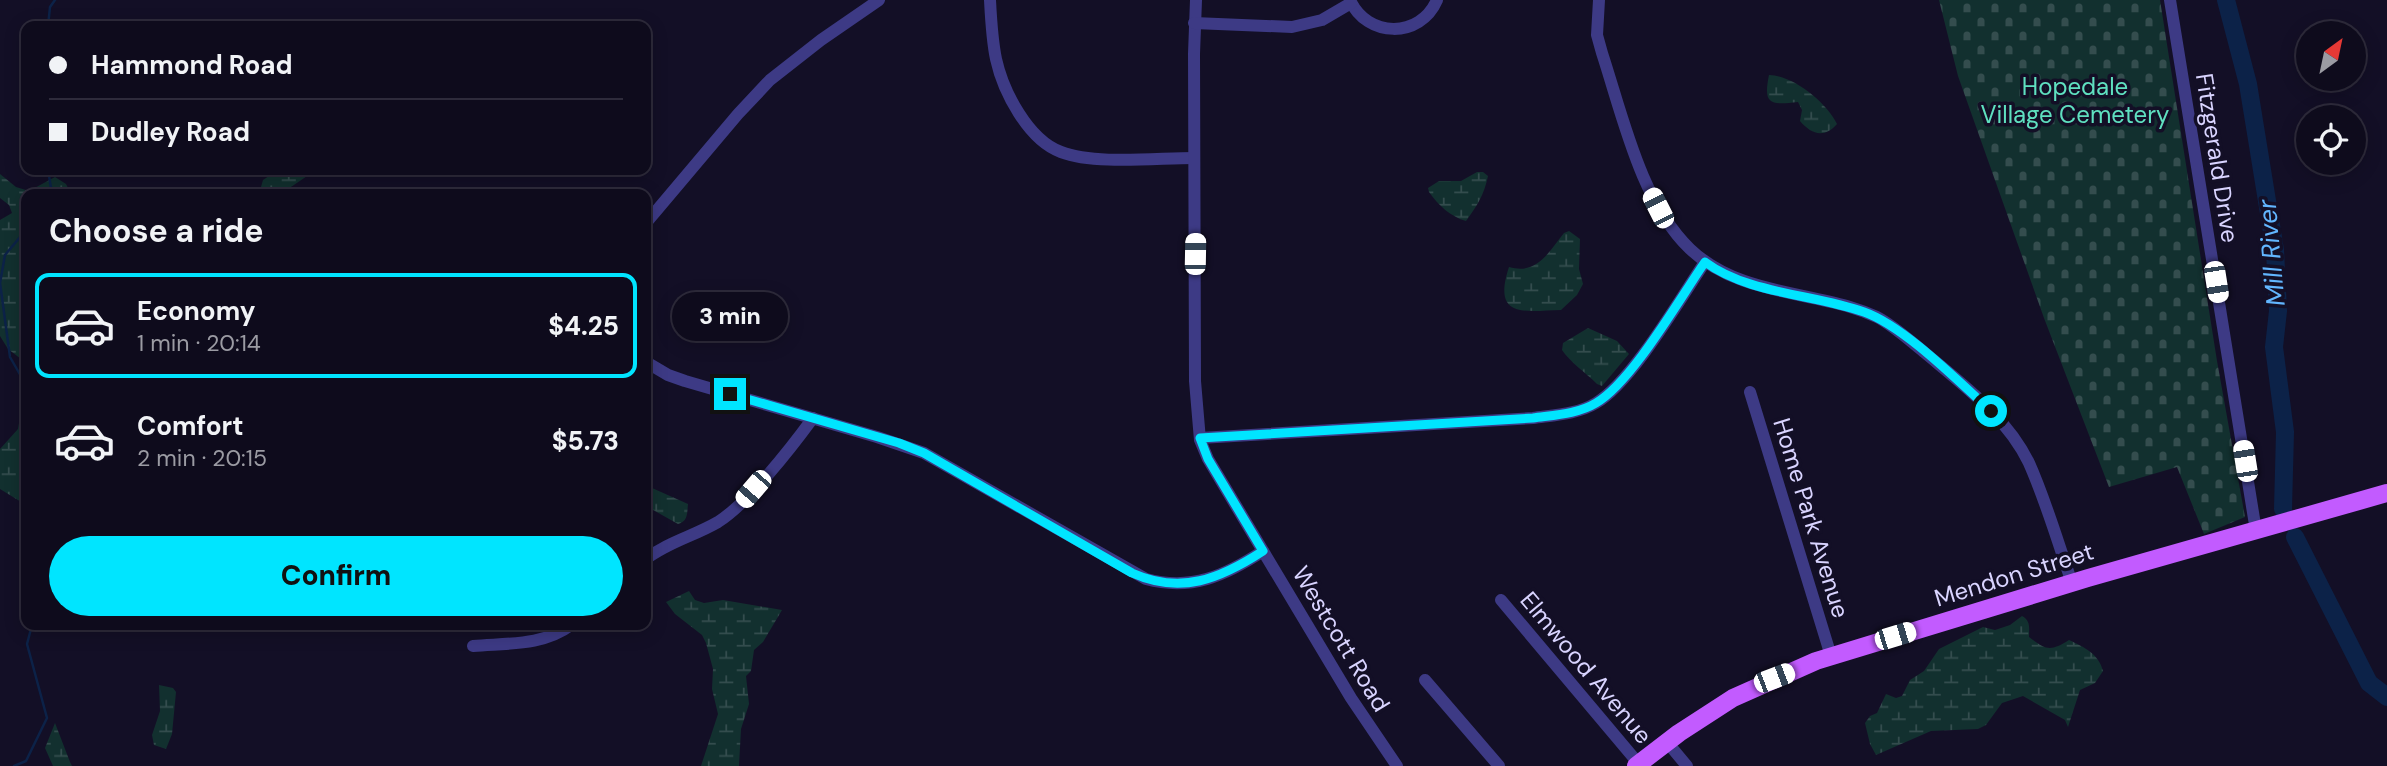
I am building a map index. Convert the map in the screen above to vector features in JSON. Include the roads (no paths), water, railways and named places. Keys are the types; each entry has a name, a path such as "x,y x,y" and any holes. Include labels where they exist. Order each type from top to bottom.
{"main road":[{"name":"Mendon Street","path":"1637,765 1733,698 1774,678 1831,656 2387,493"}],"street":[{"path":"651,217 771,80 821,40 879,0"},
{"path":"990,0 996,59 1009,97 1035,134 1046,144 1061,152 1092,157 1194,158"},
{"name":"Westcott Road","path":"1196,0 1195,382 1200,438 1208,459 1350,698 1397,766"},
{"path":"1194,23 1292,27 1322,20 1351,2 1370,24 1398,29 1408,28 1424,19 1437,0"},
{"path":"1598,0 1597,35 1602,54 1646,184 1668,223 1705,262 1738,281 1846,306 1878,318 1952,375 1991,411 2028,463 2073,583"},
{"name":"Fitzgerald Drive","path":"2170,0 2256,531"},
{"path":"1200,438 1533,418 1585,408 1609,394 1621,382 1705,262"},
{"path":"651,365 668,375 899,443 924,453 1146,579 1171,584 1202,581 1236,567 1263,551"},
{"name":"Home Park Avenue","path":"1750,392 1831,656"},
{"path":"651,556 670,543 713,524 738,506 813,418"},
{"name":"Elmwood Avenue","path":"1501,600 1637,765"},
{"path":"474,646 544,639 563,630"},
{"path":"1425,680 1500,766"},
{"path":"1667,742 1687,766"}],"waterway":[{"path":"49,21 50,7 55,0"},
{"name":"Mill River","path":"2226,0 2248,84 2275,250 2278,311 2274,347 2285,432 2283,509"},
{"path":"49,175 51,189"},
{"path":"21,236 5,255 0,283 10,357 21,376"},
{"name":"Mill River","path":"2295,537 2369,683 2387,697"},
{"path":"14,766 26,761 47,718 27,644 31,630"}],"park label":[{"name":"Hopedale Village Cemetery","path":"2075,101"}]}
